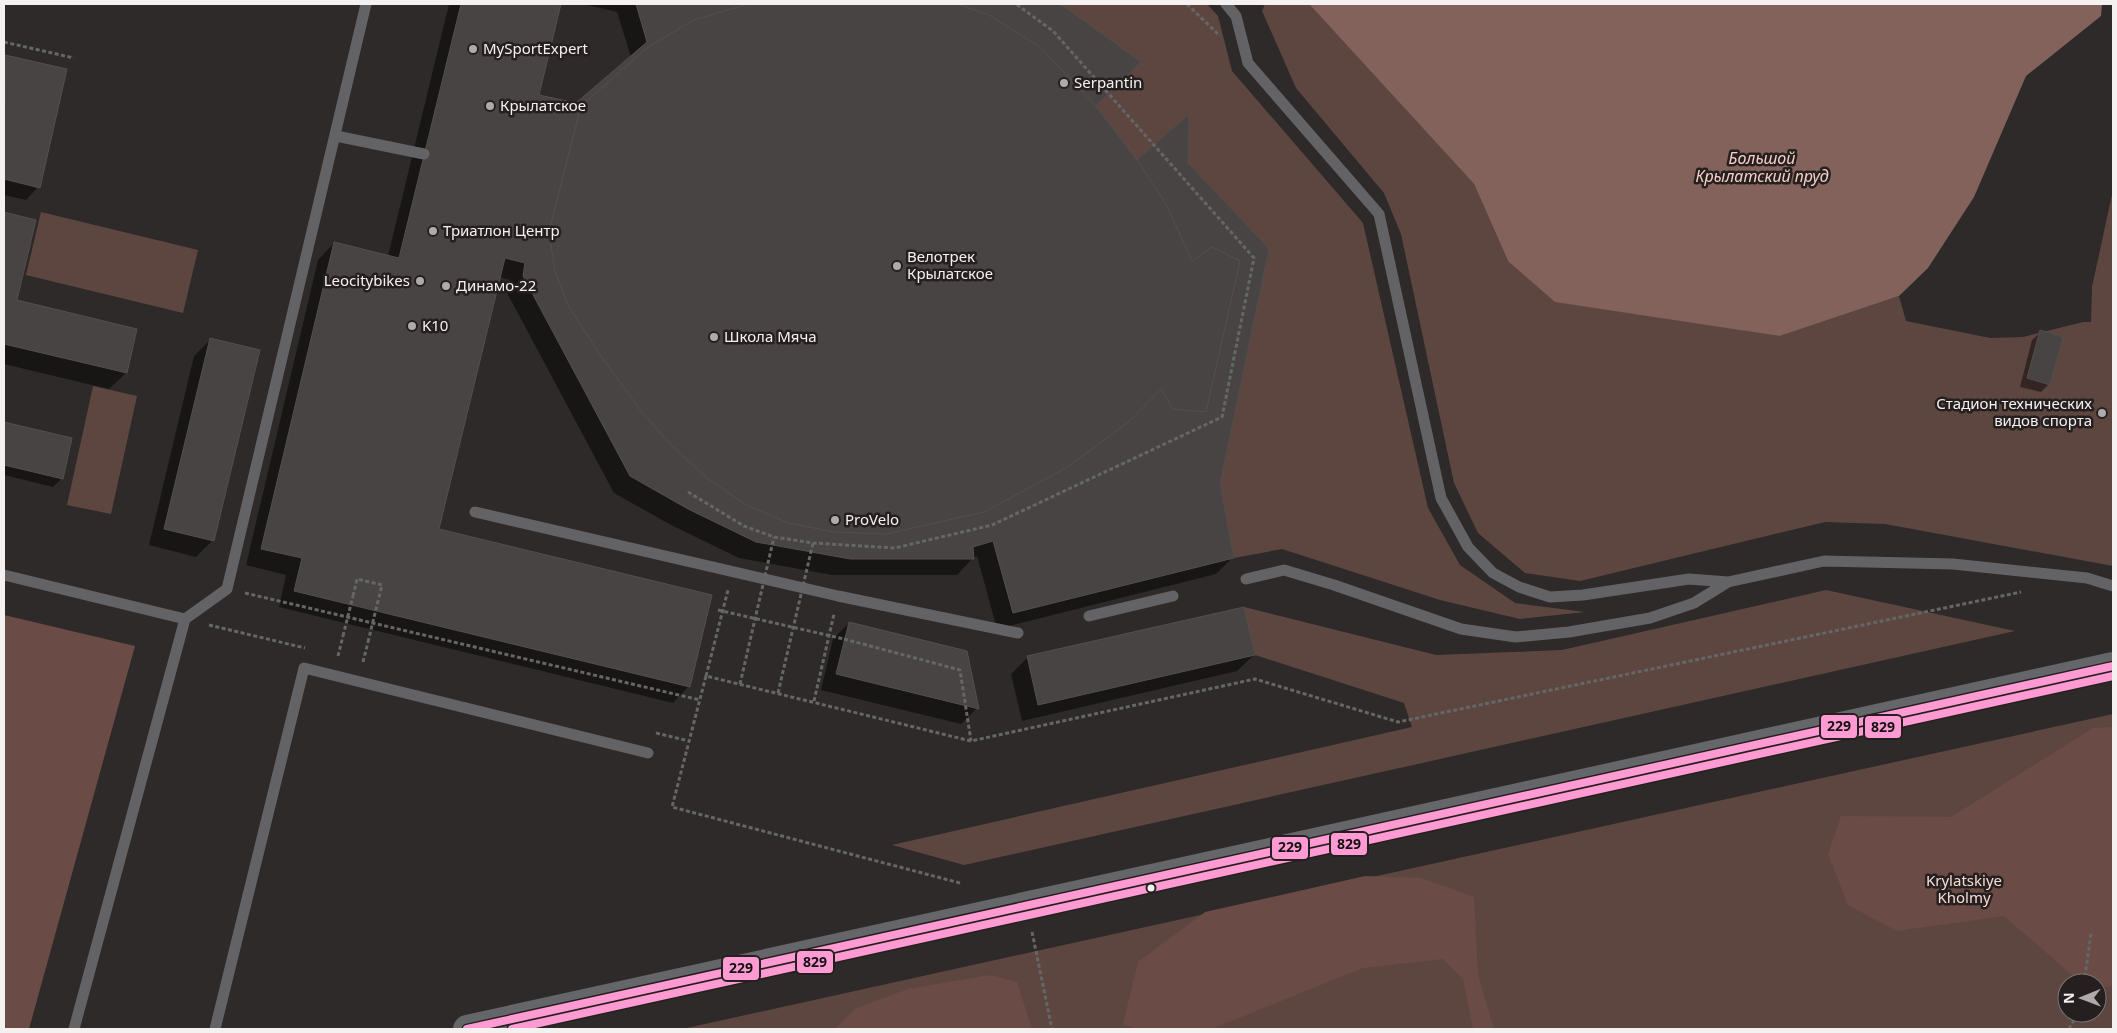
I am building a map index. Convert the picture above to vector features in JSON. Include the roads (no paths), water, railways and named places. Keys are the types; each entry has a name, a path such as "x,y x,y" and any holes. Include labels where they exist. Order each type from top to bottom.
{"main road":[{"path":"467,1029 2113,666"}],"lane":[{"path":"74,1029 185,619 227,589 366,4"},
{"path":"1226,4 1236,16 1248,63 1379,214 1441,498 1468,547 1493,573 1519,587 1550,597 1583,595 1689,578 1728,582 1824,561 1953,564 2087,578 2113,586"},
{"path":"336,136 424,154"},
{"path":"475,512 838,596 1018,632"},
{"path":"1246,579 1284,570 1334,584 1461,629 1516,637 1569,632 1650,618 1694,603 1728,582"},
{"path":"4,576 185,619"},
{"path":"1089,616 1173,596"},
{"path":"215,1029 304,668 648,753"}],"water":[{"name":"Большой Крылатский пруд","path":"1309,4 2102,4 2101,16 2026,76 1974,197 1928,268 1899,296 1780,336 1555,302 1508,261 1474,184"}],"place":[{"name":"MySportExpert","path":"473,49"},
{"name":"Serpantin","path":"1064,83"},
{"name":"Крылатское","path":"490,106"},
{"name":"Триатлон Центр","path":"433,231"},
{"name":"Велотрек Крылатское","path":"897,266"},
{"name":"Leocitybikes","path":"420,281"},
{"name":"Динамо-22","path":"446,286"},
{"name":"K10","path":"412,326"},
{"name":"Школа Мяча","path":"714,337"},
{"name":"Стадион технических видов спорта","path":"2102,413"},
{"name":"ProVelo","path":"835,520"}],"park label":[{"name":"Krylatskiye Kholmy","path":"1964,890"}]}
